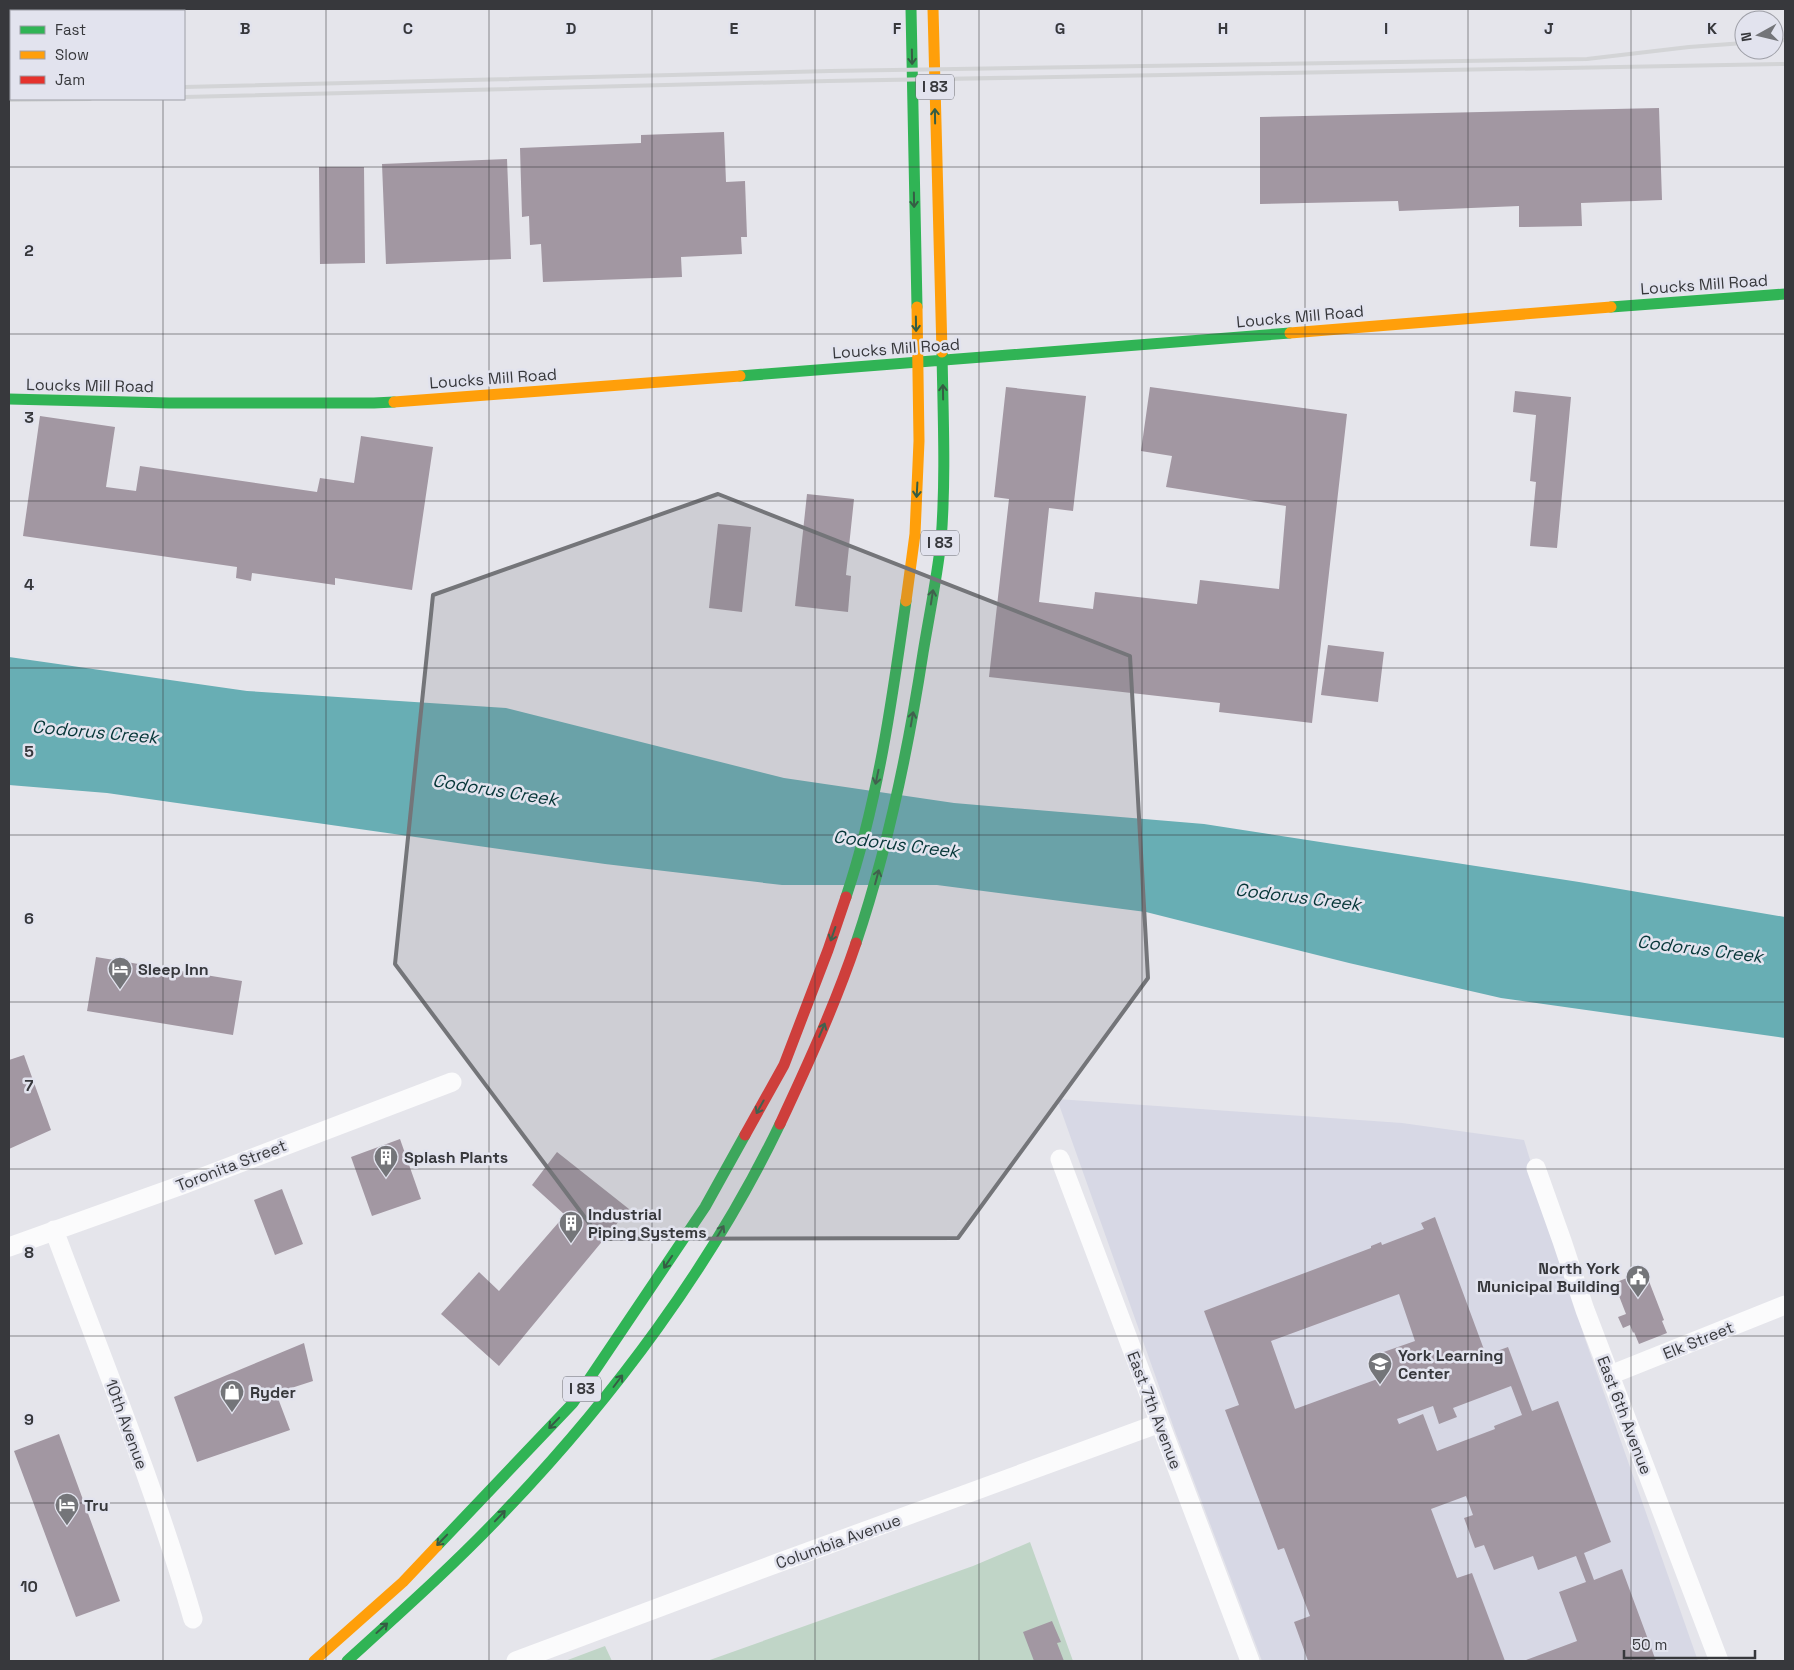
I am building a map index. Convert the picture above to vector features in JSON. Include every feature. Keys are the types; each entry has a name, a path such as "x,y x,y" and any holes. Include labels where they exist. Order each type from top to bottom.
{"main road":[{"name":"I 83","path":"314,1661 403,1582 573,1403 705,1207 784,1064 828,950 849,888 868,820 890,716 915,534 919,441 911,9"},
{"name":"I 83","path":"346,1661 485,1532 528,1488 611,1390 679,1298 736,1206 771,1143 829,1014 872,896 904,768 941,538 944,440 933,9"},
{"name":"Loucks Mill Road","path":"9,399 169,403 374,403 1135,346 1785,294"}],"street":[{"name":"Toronita Street","path":"9,1247 182,1185 452,1082"},
{"name":"East 7th Avenue","path":"1060,1159 1250,1661"},
{"name":"East 6th Avenue","path":"1536,1168 1585,1310 1719,1661"},
{"name":"10th Avenue","path":"54,1230 120,1405 172,1552 193,1619"},
{"name":"Elk Street","path":"1610,1375 1785,1305"},
{"name":"Columbia Avenue","path":"516,1661 1160,1423"}],"highlighted area":[{"path":"718,494 1130,656 1148,978 958,1238 601,1239 395,964 433,595"}],"shaded area":[{"name":"York Learning Center","path":"1057,1099 1402,1123 1524,1140 1584,1336 1698,1661 1262,1661 1176,1434"}],"green space":[{"path":"1030,1542 1073,1661 707,1661 973,1566"},
{"path":"605,1646 612,1661 565,1661"}],"water":[{"name":"Codorus Creek","path":"9,657 247,691 506,708 784,778 954,803 1204,824 1579,882 1785,917 1785,1038 1501,998 1349,963 1146,912 937,885 782,885 605,864 107,793 9,785"}],"building":[{"path":"1659,108 1662,200 1581,203 1582,226 1519,227 1519,206 1399,211 1398,201 1260,204 1260,117"},
{"path":"724,132 726,182 745,181 747,237 741,237 742,254 681,257 682,277 543,282 541,244 530,245 529,216 522,217 520,148 641,143 641,135"},
{"path":"507,159 511,259 386,264 382,164"},
{"path":"319,167 364,167 365,263 320,264"},
{"path":"1006,387 1086,396 1073,511 1049,508 1039,602 1093,609 1095,592 1197,604 1200,580 1279,589 1286,506 1166,487 1172,456 1141,451 1150,387 1347,414 1312,723 1219,712 1220,703 989,677 1009,499 994,497"},
{"path":"1515,391 1571,397 1557,548 1530,546 1536,482 1530,481 1536,415 1513,412"},
{"path":"40,416 115,427 106,487 136,491 140,466 317,492 320,478 354,483 361,436 433,447 412,590 335,578 335,585 252,573 251,581 236,578 237,567 23,536"},
{"path":"807,494 854,499 846,575 851,576 848,612 795,606"},
{"path":"718,524 751,527 742,612 709,608"},
{"path":"1328,645 1384,652 1378,702 1321,695"},
{"path":"96,957 242,981 233,1035 87,1011"},
{"path":"24,1055 51,1130 9,1149 9,1060"},
{"name":"Splash Plants","path":"400,1139 421,1199 372,1216 351,1157"},
{"name":"Industrial Piping Systems","path":"557,1152 629,1209 499,1366 441,1314 479,1272 499,1291 565,1215 532,1185"},
{"path":"282,1189 303,1244 275,1255 254,1200"},
{"path":"1435,1217 1486,1355 1508,1347 1532,1411 1558,1401 1611,1542 1584,1553 1594,1580 1622,1569 1656,1661 1523,1661 1577,1641 1559,1592 1586,1582 1576,1556 1538,1570 1533,1556 1494,1570 1484,1545 1475,1548 1464,1518 1473,1515 1466,1496 1431,1509 1457,1578 1472,1573 1505,1661 1308,1661 1294,1622 1310,1616 1284,1548 1278,1550 1225,1410 1239,1405 1204,1311 1371,1248 1371,1246 1381,1242 1382,1245 1424,1229 1421,1223","holes":["1399,1294 1415,1341 1375,1355 1383,1377 1295,1409 1271,1341","1511,1386 1522,1415 1494,1426 1495,1429 1437,1451 1423,1414 1399,1424 1397,1419 1433,1406 1439,1424 1457,1417 1453,1408"]},
{"name":"North York Municipal Building","path":"1645,1271 1664,1320 1662,1321 1667,1333 1639,1344 1630,1325 1623,1328 1618,1317 1626,1314 1614,1283"},
{"name":"Ryder","path":"304,1343 313,1381 276,1393 290,1430 197,1462 174,1397"},
{"name":"Tru","path":"59,1434 120,1601 76,1617 14,1451"},
{"path":"1052,1621 1061,1642 1057,1643 1064,1661 1034,1661 1023,1632"}],"railway":[{"path":"185,87 830,71 1587,59 1734,44"},
{"path":"185,97 828,81 1785,64"}],"traffic: fast":[{"path":"911,9 917,307"},
{"path":"1611,307 1785,294"},
{"path":"740,376 1290,333"},
{"path":"856,943 878,871 896,799 911,726 937,569 941,541 943,494 942,352"},
{"path":"9,399 169,403 394,402"},
{"path":"846,897 867,824 883,750 906,601"},
{"path":"347,1661 487,1530 585,1422 658,1328 692,1278 724,1228 780,1124"},
{"path":"437,1546 573,1403 705,1207 745,1135"}],"traffic: slow":[{"path":"933,9 942,352"},
{"path":"906,601 915,534 919,441 917,307"},
{"path":"1290,333 1611,307"},
{"path":"394,402 740,376"},
{"path":"314,1661 403,1582 437,1546"}],"traffic: jam":[{"path":"745,1135 784,1065 846,897"},
{"path":"780,1124 830,1012 856,943"}],"place":[{"name":"Sleep Inn","path":"120,990"},
{"name":"Splash Plants","path":"386,1178"},
{"name":"Industrial Piping Systems","path":"571,1244"},
{"name":"North York Municipal Building","path":"1638,1298"},
{"name":"York Learning Center","path":"1380,1385"},
{"name":"Ryder","path":"232,1413"},
{"name":"Tru","path":"67,1526"}]}
